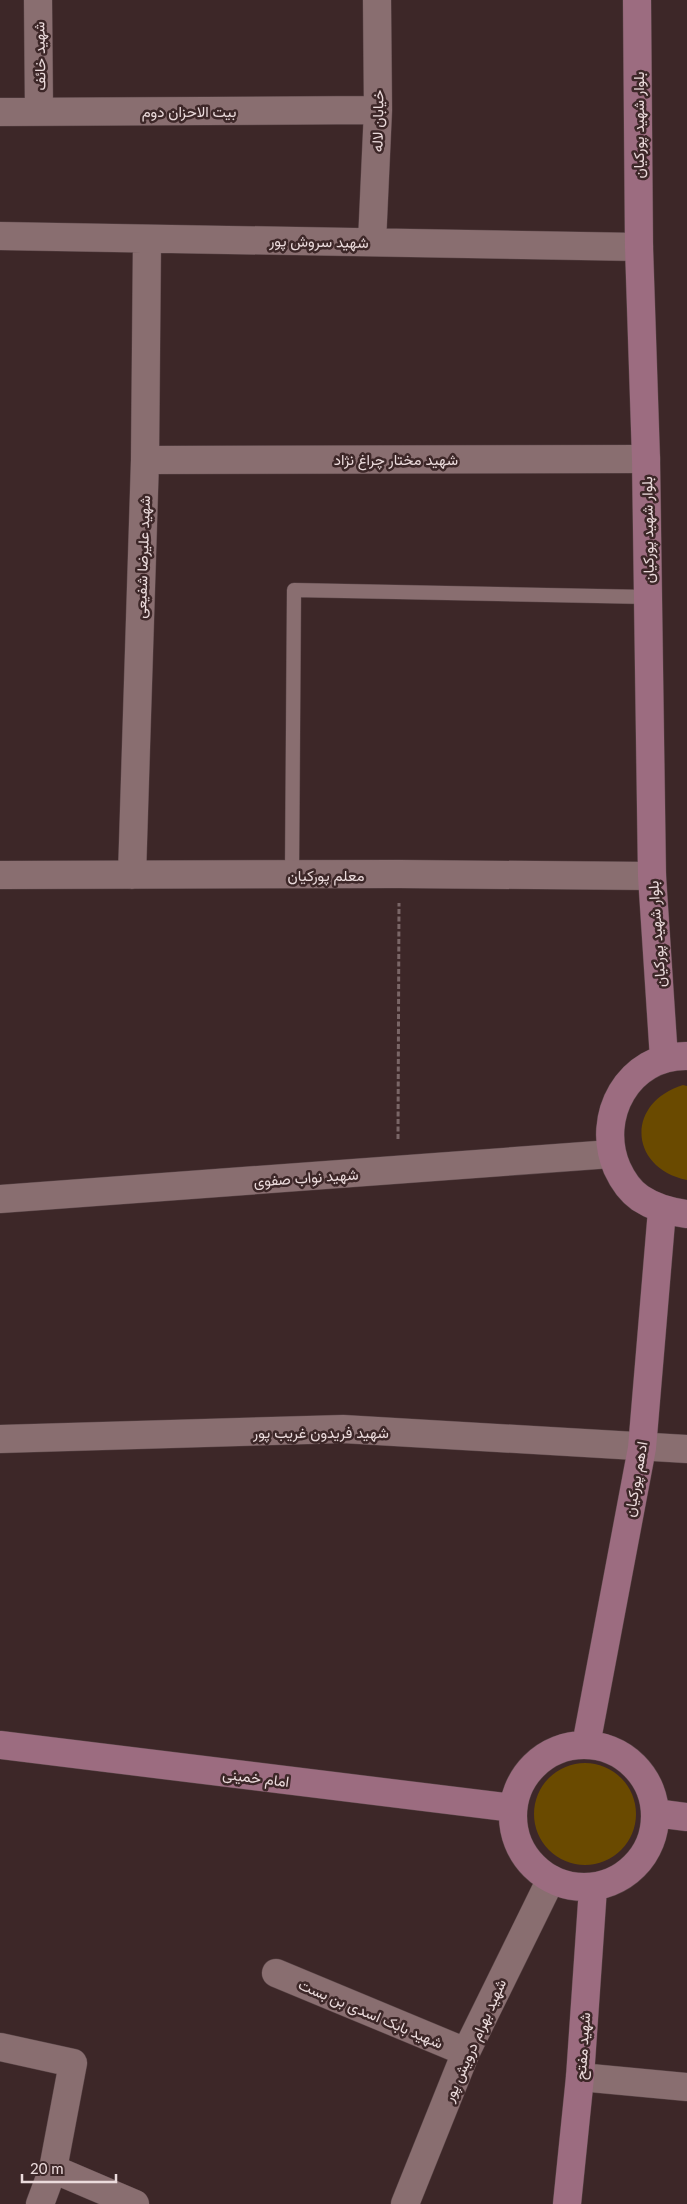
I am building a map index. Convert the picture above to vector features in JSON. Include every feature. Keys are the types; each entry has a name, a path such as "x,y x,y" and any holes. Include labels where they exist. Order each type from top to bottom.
{"main road":[{"name":"بلوار شهید پورکیان","path":"637,0 639,247 646,459 652,876 675,1057"},
{"path":"675,1057 642,1069 625,1086 614,1107 609,1130 611,1154 621,1178 639,1197 675,1212"},
{"name":"ادهم پورکیان","path":"586,1745 642,1448 675,1212"},
{"name":"امام خمینی","path":"0,1745 513,1808"},
{"path":"586,1745 607,1749 626,1758 641,1773 651,1792 655,1813 653,1834 645,1854 631,1870 613,1882 593,1888 571,1886 551,1879 534,1867 521,1850 514,1830 513,1808 518,1788 529,1770 552,1753 565,1747 586,1745"},
{"path":"655,1813 687,1817"},
{"name":"شهید مفتح","path":"567,2204 580,2077 593,1888"}],"street":[{"name":"شهید خائف","path":"38,0 40,111"},
{"name":"خیابان لاله","path":"372,242 378,110 377,0"},
{"name":"بیت الاحزان دوم","path":"0,112 378,110"},
{"name":"شهید سروش پور","path":"0,236 639,247"},
{"name":"شهید علیرضا شفیعی","path":"132,875 145,460 147,239"},
{"name":"شهید مختار چراغ نژاد","path":"145,460 646,459"},
{"name":"معلم پورکیان","path":"0,875 399,874 652,876"},
{"name":"شهید نواب صفوی","path":"0,1199 611,1154"},
{"name":"شهید فریدون غریب پور","path":"0,1439 343,1429 642,1448 687,1449"},
{"name":"شهید بهرام درویش پور","path":"405,2204 466,2052 551,1879"},
{"name":"شهید بابک اسدی بن بست","path":"276,1973 466,2052"},
{"path":"0,2046 74,2063 53,2169 40,2204"},
{"path":"580,2077 687,2087"},
{"path":"53,2169 134,2204"}],"lane":[{"path":"292,875 294,590 648,596"}],"path":[{"path":"398,1170 399,874"}],"shaded area":[{"path":"683,1085 687,1086 687,1180 668,1173 654,1163 645,1149 641,1135 643,1120 651,1106 664,1094"},
{"path":"585,1763 605,1767 621,1778 632,1794 636,1814 632,1834 621,1850 605,1861 585,1865 565,1861 549,1850 538,1834 534,1814 538,1794 549,1778 565,1767"}]}
